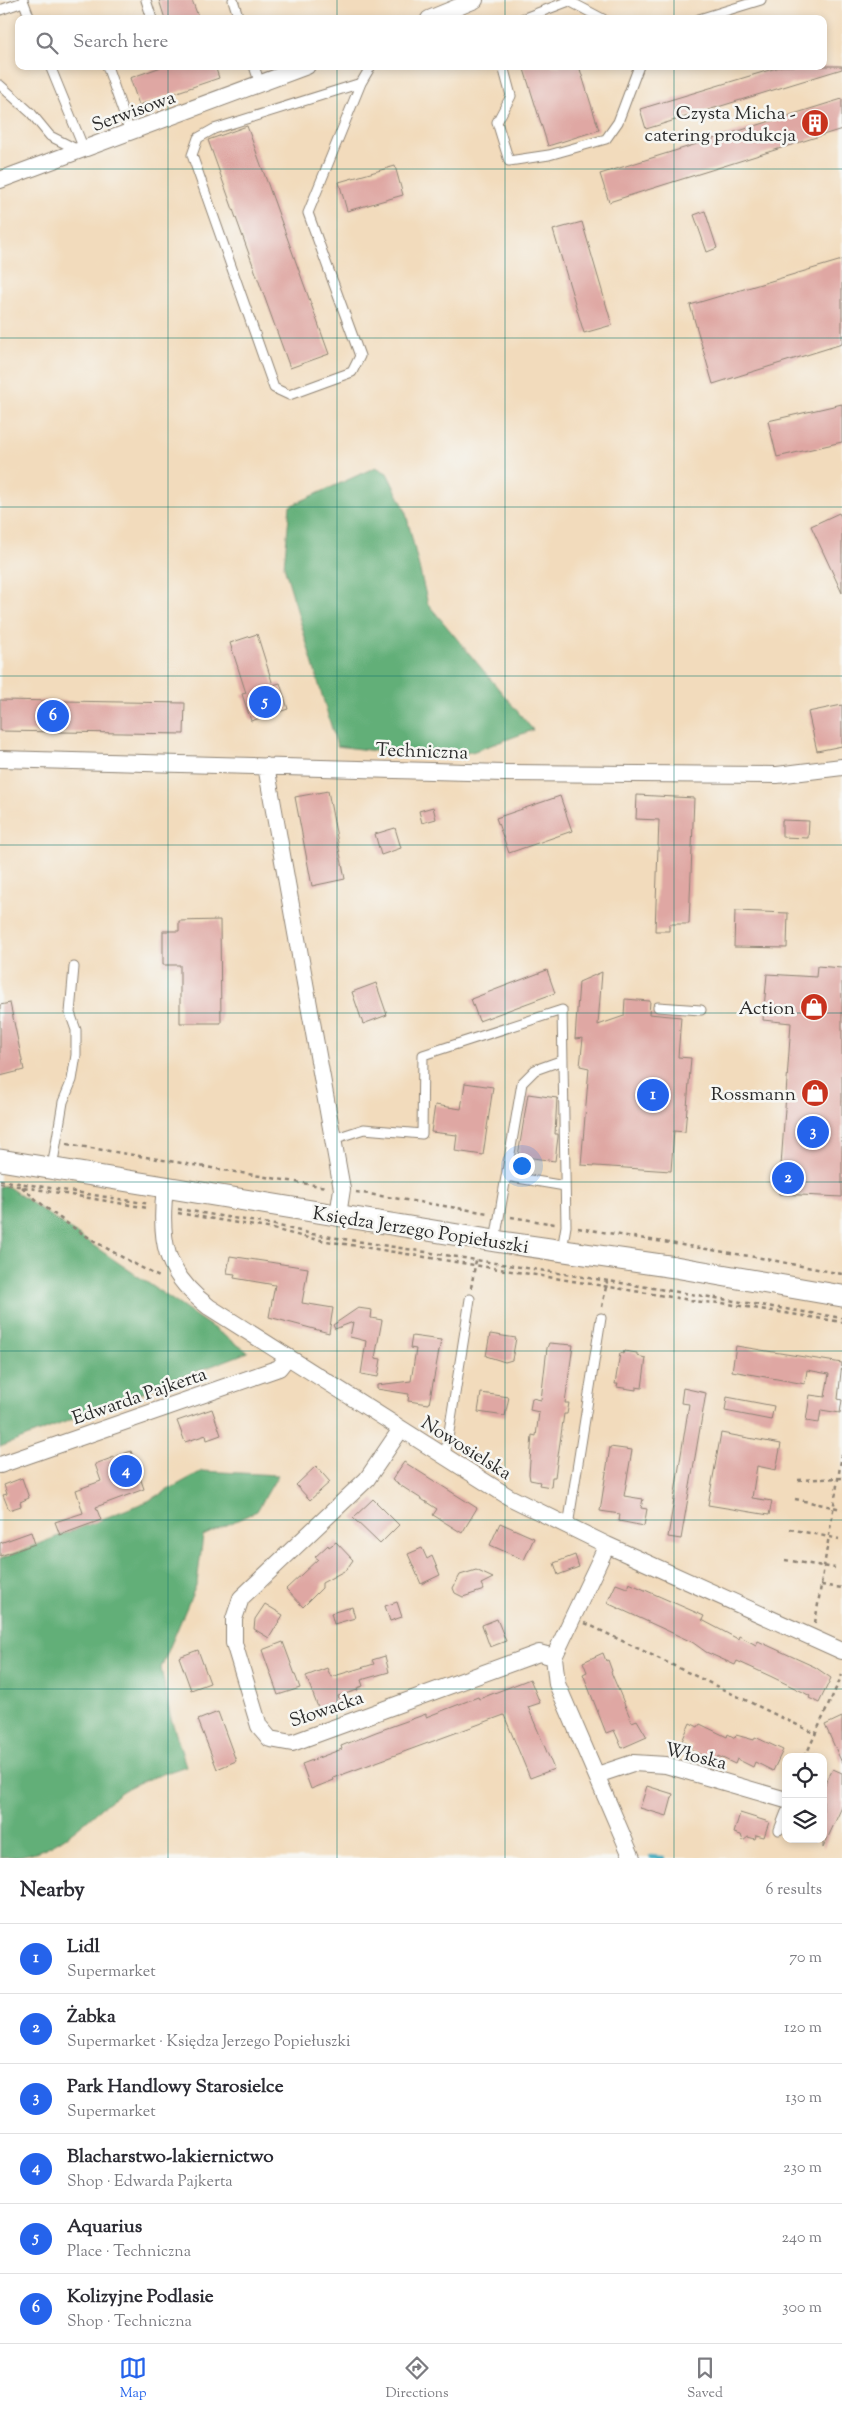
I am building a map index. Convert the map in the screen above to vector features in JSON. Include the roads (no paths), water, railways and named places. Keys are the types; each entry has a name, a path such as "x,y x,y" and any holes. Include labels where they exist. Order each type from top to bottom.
{"street":[{"path":"439,15 475,0"},
{"name":"Serwisowa","path":"0,180 297,70"},
{"name":"Techniczna","path":"0,759 504,773 767,774 842,767"},
{"path":"266,766 342,1190 338,1216"},
{"name":"Księdza Jerzego Popiełuszki","path":"0,1160 22,1178 54,1159 163,1201 338,1216 562,1250 842,1296"},
{"name":"Nowosielska","path":"163,1201 162,1230 166,1250 177,1274 188,1289 209,1307 509,1496 607,1545 842,1651"},
{"name":"Edwarda Pajkerta","path":"0,1465 279,1368 288,1358"},
{"name":"Słowacka","path":"401,1429 367,1479 241,1598 234,1618 234,1643 259,1726 270,1739 292,1743 539,1653 554,1657"},
{"path":"607,1545 554,1657 557,1684 632,1858"},
{"name":"Włoska","path":"596,1775 633,1763 666,1764 782,1799"}],"lane":[{"path":"146,0 151,15"},
{"path":"232,0 238,15"},
{"path":"712,15 761,0"},
{"path":"0,10 23,1 28,15"},
{"path":"532,15 568,1 595,15"},
{"path":"52,70 82,150"},
{"path":"108,70 130,132"},
{"path":"255,70 260,84"},
{"path":"361,83 214,129 198,138 192,155 274,388 289,395 352,372 360,356 308,213 361,83 369,70"},
{"path":"504,70 511,96 497,122 509,161 550,155 606,139 618,122 638,70"},
{"path":"0,85 31,113 50,136 82,150"},
{"path":"54,1159 63,1102 72,1080 76,1055 76,1030 70,1013 74,967"},
{"path":"658,1007 701,1010"},
{"path":"333,1139 364,1129 422,1134 423,1055 562,1010 566,1226 562,1250"},
{"path":"495,1241 522,1083 534,1070 563,1060"},
{"path":"506,1176 565,1186"},
{"path":"445,1457 470,1299"},
{"path":"568,1526 601,1318"},
{"path":"780,1830 782,1824"}],"waterway":[{"path":"651,1857 664,1858"}],"place":[{"name":"Czysta Micha - catering produkcja","path":"815,123"},
{"name":"Aquarius","path":"265,702"},
{"name":"Kolizyjne Podlasie","path":"53,716"},
{"name":"Action","path":"814,1007"},
{"name":"Rossmann","path":"815,1093"},
{"name":"Lidl","path":"653,1095"},
{"name":"Park Handlowy Starosielce","path":"813,1132"},
{"name":"Żabka","path":"788,1178"},
{"name":"Blacharstwo-lakiernictwo","path":"126,1471"}]}
